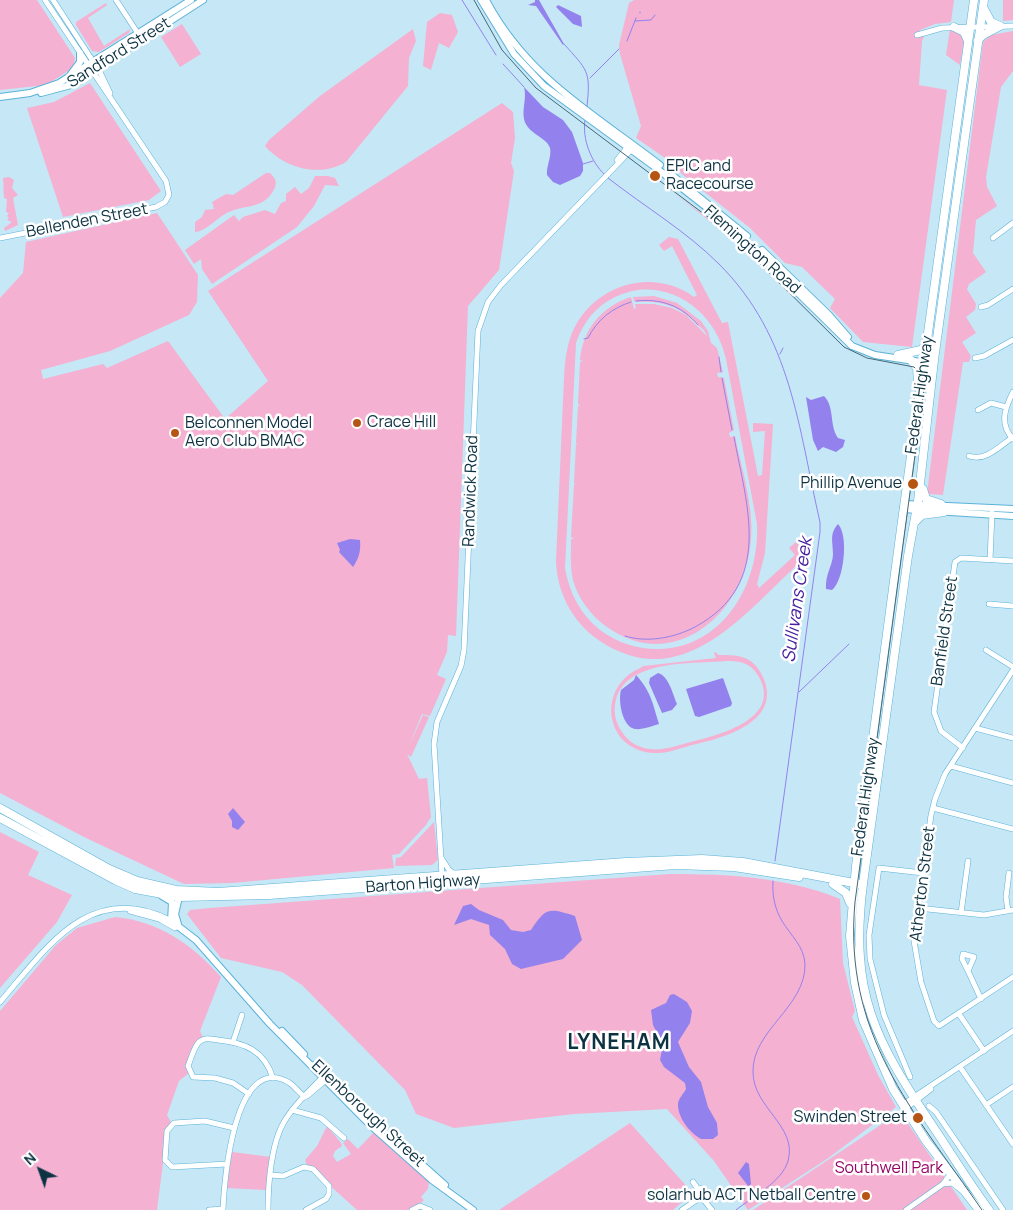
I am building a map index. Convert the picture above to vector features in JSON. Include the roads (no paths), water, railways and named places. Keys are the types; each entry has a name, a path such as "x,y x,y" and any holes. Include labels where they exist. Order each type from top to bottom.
{"highway":[{"name":"Federal Highway","path":"974,0 918,416 904,506 851,910 852,964 863,1020 878,1057 904,1107 926,1140 950,1169 977,1210"},
{"name":"Federal Highway","path":"983,3 934,362 924,461 863,887 859,948 862,982 871,1019 888,1058 988,1210"},
{"path":"983,3 988,19 1000,26"},
{"path":"954,27 972,17"},
{"path":"978,40 983,35 1000,26"},
{"path":"954,27 964,32 968,42"},
{"path":"898,356 921,350 927,344"},
{"path":"911,360 915,363 918,376 915,406 918,416"},
{"path":"924,461 926,468 923,496 943,508"},
{"path":"915,522 922,515 943,508"},
{"name":"Barton Highway","path":"0,808 69,851"},
{"name":"Barton Highway","path":"0,818 69,851 136,889 179,897 269,895 444,879 676,865 734,867 833,881"},
{"name":"Barton Highway","path":"80,857 130,878 170,889 218,892 424,877 444,879 459,875 626,862 702,859 743,862 863,887"},
{"path":"851,910 848,896 833,881 849,875 856,866"},
{"path":"170,889 179,897"}],"main road":[{"name":"Sandford Street","path":"184,9 192,0"},
{"name":"Sandford Street","path":"0,97 42,93 64,87 184,9 202,0"},
{"name":"Flemington Road","path":"480,0 504,40 522,64 544,86 591,117 736,225 824,310 854,342 877,353 925,361"},
{"name":"Flemington Road","path":"486,0 508,37 526,60 581,110"},
{"path":"65,80 80,62 80,53"},
{"name":"Sandford Street","path":"30,93 93,67"},
{"name":"Flemington Road","path":"700,200 755,249 852,346 875,355 934,362"},
{"path":"904,506 992,511 1013,509"},
{"path":"992,511 1013,516"},
{"path":"156,894 171,900 175,910 177,926"},
{"path":"177,926 170,920 179,897"},
{"path":"175,910 181,903 194,898"},
{"name":"Ellenborough Street","path":"177,926 210,956 325,1078 474,1210"}],"street":[{"path":"45,0 80,53 93,67"},
{"path":"53,0 93,67"},
{"path":"116,0 140,37"},
{"path":"177,0 184,9"},
{"path":"917,35 937,28 1013,26"},
{"name":"Bellenden Street","path":"0,238 156,207 166,202 169,195 166,181 93,67"},
{"name":"Randwick Road","path":"444,879 434,744 437,722 461,666 464,650 478,331 490,298 631,147"},
{"path":"993,238 1013,223"},
{"path":"981,307 988,305 1013,289"},
{"path":"975,358 984,356 1013,340"},
{"path":"968,456 975,459 982,458 1013,438 1005,427 1006,406 1013,392"},
{"path":"978,410 991,403 1006,406"},
{"path":"990,560 992,511"},
{"name":"Banfield Street","path":"962,748 941,731 934,712 954,565 961,558 1013,561"},
{"path":"989,604 1013,606"},
{"path":"986,650 1013,669"},
{"name":"Atherton Street","path":"1013,669 950,766 940,785 933,808 914,941 921,982 932,1015 939,1026 1013,976"},
{"path":"975,728 1013,738"},
{"path":"950,766 1013,783"},
{"path":"933,808 1013,829"},
{"path":"442,859 449,870 459,875"},
{"path":"424,877 436,871 442,859"},
{"path":"961,912 968,861"},
{"path":"910,1077 884,1016 870,951 869,935 879,868 923,873"},
{"path":"918,908 984,915 1011,911 1006,896 1009,872"},
{"name":"Ellenborough Street","path":"0,1002 64,930 81,919 100,912 137,909 170,920"},
{"path":"156,916 175,910"},
{"name":"Ellenborough Street","path":"156,916 177,926"},
{"path":"968,971 981,999"},
{"path":"959,1014 984,1051"},
{"path":"233,1042 242,1015"},
{"path":"871,1019 884,1016"},
{"path":"904,1107 1013,1031"},
{"path":"249,1094 233,1083 215,1078 196,1078 189,1073 188,1066 200,1042 205,1038 233,1042 254,1049 264,1057 273,1078"},
{"path":"960,1067 1013,1144"},
{"path":"209,1210 223,1210 234,1128 249,1094 262,1081 273,1078 288,1082 304,1098"},
{"path":"268,1210 275,1141 282,1124 292,1110 325,1078"},
{"path":"986,1105 1013,1087"},
{"path":"929,1106 1003,1210"},
{"path":"292,1110 321,1118 344,1138"},
{"path":"228,1164 172,1167 165,1160 167,1131 174,1123 205,1121 234,1128"},
{"path":"271,1175 284,1176 304,1167 313,1169 330,1190 326,1199 306,1210"},
{"path":"906,1210 944,1184 950,1176 950,1169"},
{"path":"968,1181 978,1174"},
{"path":"693,1182 698,1189 700,1197 711,1209"},
{"path":"944,1184 955,1185 977,1210"},
{"path":"682,1210 700,1197 705,1190 698,1189"},
{"path":"412,1210 421,1206 430,1210"}],"waterway":[{"path":"462,0 496,55"},
{"path":"635,21 651,20 655,15"},
{"path":"627,41 636,18"},
{"name":"Sullivans Creek","path":"564,44 586,71 588,77 587,106"},
{"path":"590,78 619,49"},
{"path":"503,64 524,87"},
{"name":"Sullivans Creek","path":"585,120 586,142 596,164 605,175"},
{"path":"583,164 593,161"},
{"name":"Sullivans Creek","path":"608,178 693,241 719,264 743,292 762,322 777,353 789,385 798,418 820,522 820,532 775,861"},
{"path":"636,301 662,302 678,308 698,325"},
{"path":"584,339 588,338 606,316 631,302"},
{"name":"Sullivans Creek","path":"780,354 783,348"},
{"path":"719,357 721,372"},
{"path":"722,378 732,430"},
{"path":"625,636 651,639 669,637 687,631 720,609 736,589 745,566 749,542 748,517 734,437"},
{"path":"799,692 849,644"},
{"name":"Sullivans Creek","path":"736,1210 780,1176 788,1161 787,1137 760,1096 755,1085 753,1072 755,1057 761,1043 797,993 803,979 805,964 800,946 782,921 774,902 773,881"}],"tram line":[{"path":"474,0 502,50 536,88 728,232 844,347 867,358 914,367 922,375 924,388 855,902 854,949 860,992 871,1031 888,1068 931,1138 982,1210"}],"place":[{"name":"EPIC and Racecourse","path":"655,176"},
{"name":"Crace Hill","path":"357,423"},
{"name":"Belconnen Model Aero Club BMAC","path":"175,433"},
{"name":"Phillip Avenue","path":"913,484"},
{"name":"Swinden Street","path":"918,1118"},
{"name":"solarhub ACT Netball Centre","path":"866,1196"}],"district":[{"name":"LYNEHAM","path":"619,1043"}],"park label":[{"name":"Southwell Park","path":"889,1169"}]}
